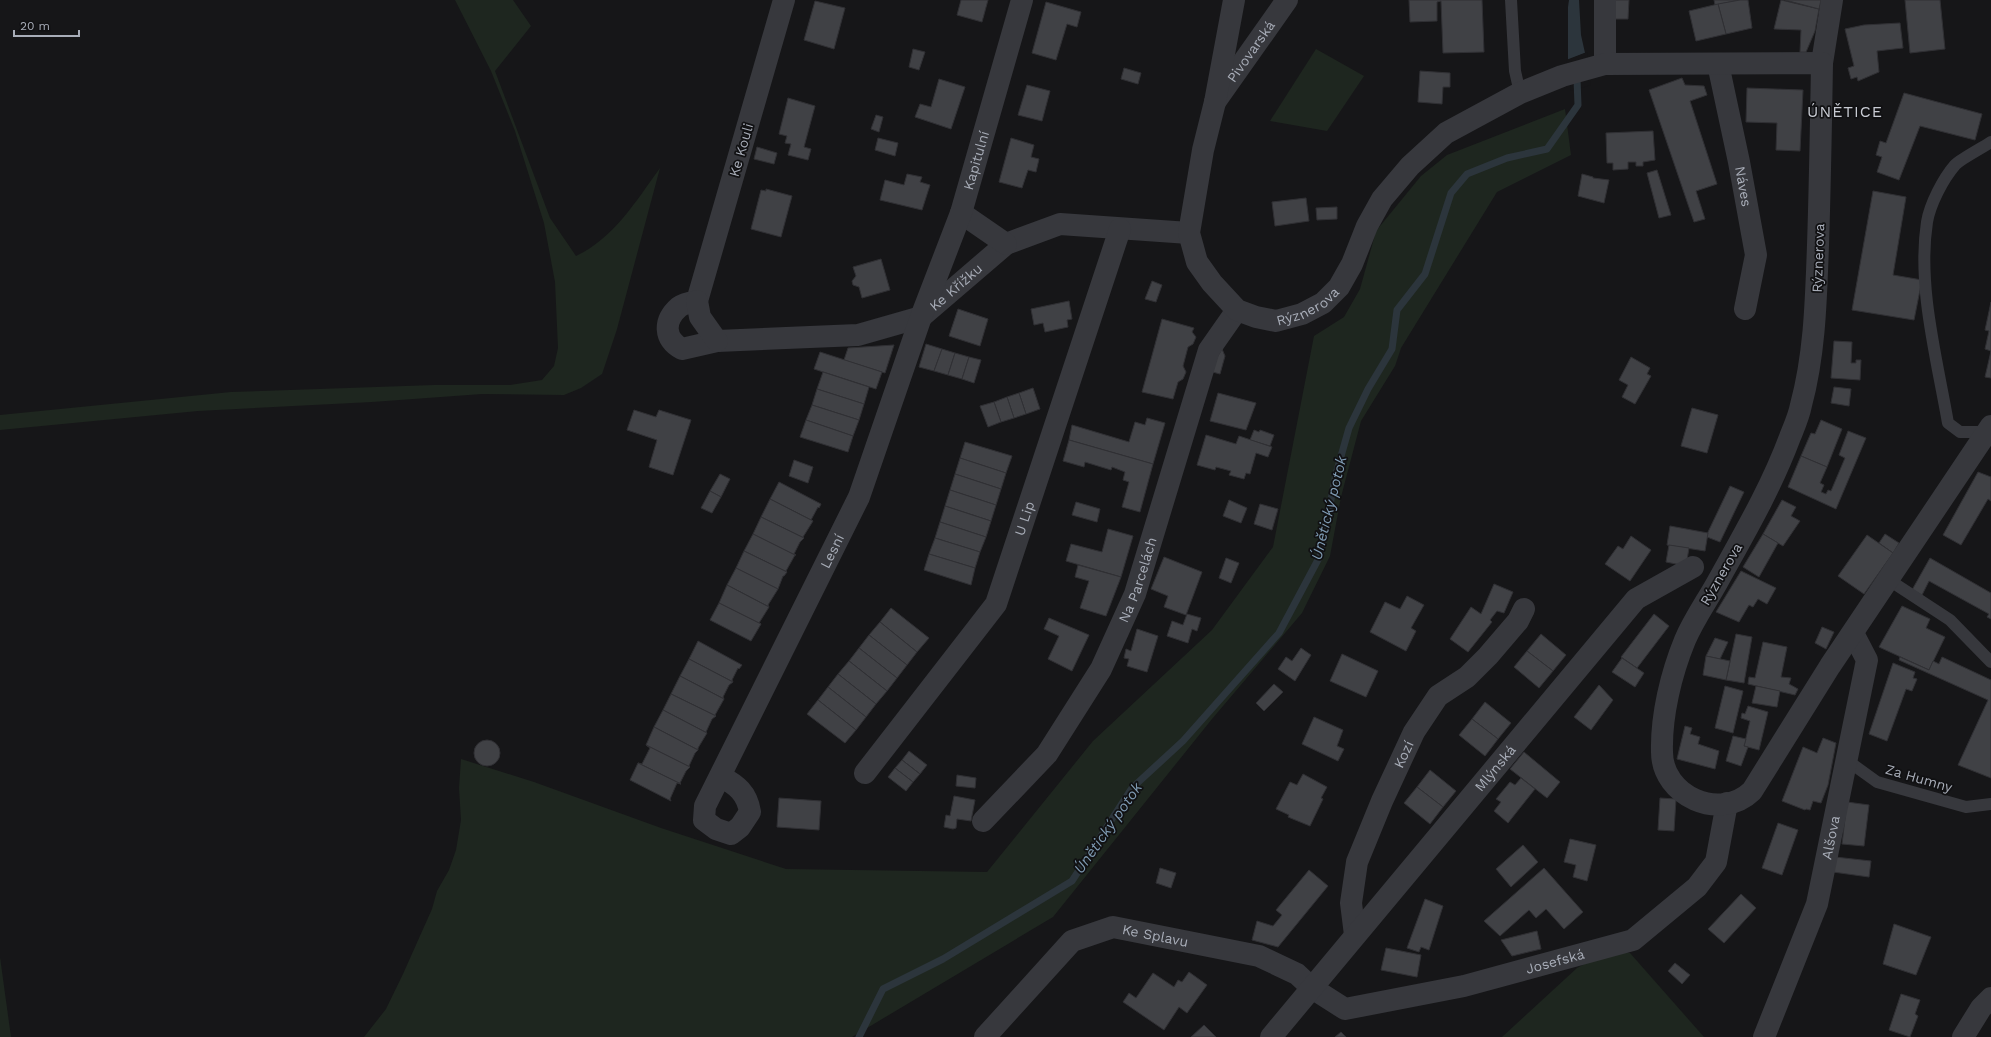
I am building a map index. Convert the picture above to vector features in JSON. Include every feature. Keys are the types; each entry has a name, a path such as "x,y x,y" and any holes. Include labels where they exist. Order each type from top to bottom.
{"street":[{"name":"Ke Kouli","path":"697,301 784,0"},
{"name":"Kapitulní","path":"920,317 960,213 1022,0"},
{"name":"Rýznerova","path":"1234,0 1203,150 1189,233 1197,262 1212,283 1236,310 1256,318 1276,320 1302,314 1323,303 1339,287 1352,264 1367,226 1382,198 1410,166 1446,132 1520,93 1562,76 1605,64"},
{"name":"Pivovarská","path":"1214,102 1287,0"},
{"path":"1605,0 1605,64 1822,63"},
{"name":"Rýznerova","path":"1832,0 1822,63 1816,320 1801,406 1778,469 1684,642 1672,685 1664,732 1662,760 1665,772 1671,783 1684,795 1694,800 1712,804 1727,803 1739,800 1752,791 1852,633 1989,429"},
{"name":"Náves","path":"1718,64 1739,162 1756,255 1745,309"},
{"path":"960,213 1006,244"},
{"name":"Ke Křížku","path":"717,341 858,335 920,317 1006,244 1060,224 1189,233"},
{"name":"U Lip","path":"865,773 996,604 1120,229"},
{"path":"697,301 700,317 717,341 682,349 673,344 668,336 668,323 679,306 697,301"},
{"name":"Na Parcelách","path":"983,821 1047,754 1101,669 1135,594 1209,350 1236,310"},
{"name":"Lesní","path":"720,776 859,497 920,317"},
{"name":"Mlýnská","path":"1271,1037 1636,599 1693,567"},
{"name":"Kozí","path":"1355,935 1351,903 1357,862 1382,801 1414,732 1438,696 1467,677 1488,656 1518,622 1524,609"},
{"name":"Alšova","path":"1764,1037 1816,904 1845,759 1867,660 1852,633"},
{"name":"Josefská","path":"1312,988 1345,1009 1464,986 1633,940 1697,887 1716,862 1727,803"},
{"name":"Ke Splavu","path":"985,1037 1072,941 1113,927 1259,956 1297,974 1312,988"},
{"path":"1962,1037 1981,1008 1991,998"}],"lane":[{"path":"1511,0 1515,71 1520,93"},
{"path":"1989,429 1960,432 1948,423 1930,317 1924,262 1927,220 1940,187 1956,164 1991,142"},
{"path":"1889,580 1950,620 1991,662"},
{"name":"Za Humny","path":"1845,759 1877,782 1966,807 1991,804"}],"shaded area":[{"path":"455,0 513,0 531,26 495,71 550,218 576,256 590,248 613,229 633,206 660,168 617,329 602,374 581,388 564,395 482,394 372,402 198,411 0,430 0,415 231,392 434,385 510,385 542,380 554,366 558,348 555,282 544,223 515,131 491,71"},
{"path":"1569,0 1579,0 1581,35 1585,53 1568,60 1568,7"},
{"path":"1316,49 1364,76 1327,131 1270,121"},
{"path":"1565,109 1571,155 1497,192 1401,348 1395,366 1361,421 1341,497 1330,556 1302,613 1212,719 1053,917 852,1037 364,1037 386,1009 432,909 437,891 449,870 456,850 461,820 459,788 461,759 534,782 661,828 786,869 987,872 1093,741 1212,630 1273,547 1314,336 1344,317 1360,289 1376,231 1421,176 1447,155"},
{"path":"1619,952 1630,953 1704,1037 1502,1037 1577,968 1603,954"},
{"path":"0,957 11,1037 0,1037"}],"pier":[{"path":"1587,52 1591,85 1571,91 1566,60"}],"building":[{"path":"961,0 988,0 982,22 957,15"},
{"path":"1409,0 1482,0 1484,52 1443,53 1441,1 1437,2 1437,21 1410,22"},
{"path":"1609,0 1629,0 1628,19 1611,19"},
{"path":"1714,0 1740,0 1715,5"},
{"path":"1748,0 1752,28 1726,34 1718,4"},
{"path":"1781,0 1819,9 1815,31 1806,52 1800,52 1801,30 1774,29"},
{"path":"1785,0 1821,0 1819,9"},
{"path":"1905,0 1940,0 1945,49 1910,53"},
{"path":"815,1 845,8 834,49 804,40"},
{"path":"1046,2 1081,12 1077,27 1067,24 1056,60 1032,53"},
{"path":"1718,4 1726,34 1696,41 1689,11"},
{"path":"1900,23 1903,48 1877,51 1879,72 1858,81 1857,77 1851,79 1848,68 1854,66 1845,29 1864,25"},
{"path":"913,49 925,52 919,70 909,67"},
{"path":"1124,68 1141,73 1138,84 1121,79"},
{"path":"1420,71 1450,73 1450,87 1443,87 1442,104 1418,102"},
{"path":"1682,78 1685,85 1704,86 1707,95 1690,101 1717,184 1696,191 1705,219 1694,222 1649,90"},
{"path":"939,79 965,87 951,129 915,117 920,104 931,107"},
{"path":"1027,85 1050,91 1042,121 1018,115"},
{"path":"1747,88 1803,90 1800,151 1776,150 1777,123 1746,122"},
{"path":"1904,93 1982,114 1975,140 1920,126 1899,180 1877,172 1882,157 1876,155 1880,141 1886,143"},
{"path":"788,98 815,106 804,147 811,149 808,160 788,155 791,144 785,143 787,136 779,134"},
{"path":"876,115 883,117 879,132 871,129"},
{"path":"1653,131 1655,160 1643,162 1643,166 1636,166 1636,162 1628,162 1628,169 1613,170 1613,163 1607,163 1606,133"},
{"path":"878,138 898,143 895,156 875,150"},
{"path":"1011,138 1034,145 1031,157 1039,159 1036,172 1028,170 1022,188 999,182"},
{"path":"757,147 777,153 774,164 754,159"},
{"path":"1657,170 1671,215 1659,218 1647,173"},
{"path":"907,174 922,177 920,182 930,185 922,210 880,200 885,180 904,185"},
{"path":"1582,174 1593,178 1609,180 1604,203 1578,196"},
{"path":"766,189 792,196 781,237 751,229 761,190 766,191"},
{"path":"1873,191 1906,197 1893,275 1922,280 1914,320 1852,310"},
{"path":"1306,198 1309,221 1275,226 1272,202"},
{"path":"1337,207 1337,219 1317,220 1316,208"},
{"path":"881,259 890,290 862,298 859,287 853,285 852,281 856,276 853,267"},
{"path":"1152,281 1162,285 1156,302 1145,299"},
{"path":"1069,301 1072,319 1067,320 1068,327 1045,332 1043,323 1034,325 1031,309"},
{"path":"1991,302 1991,351 1985,349 1989,331 1985,330"},
{"path":"958,309 988,319 980,346 949,336"},
{"path":"1162,319 1194,328 1192,332 1196,337 1193,344 1188,347 1183,366 1186,372 1183,379 1178,382 1173,399 1142,392"},
{"path":"1834,341 1852,342 1851,363 1856,363 1856,360 1861,360 1860,380 1831,378"},
{"path":"926,344 942,349 934,371 919,367"},
{"path":"894,345 885,373 844,360 848,348"},
{"path":"942,349 955,353 948,375 934,371"},
{"path":"1222,349 1225,356 1220,374 1209,371"},
{"path":"1991,351 1991,378 1985,377"},
{"path":"820,352 882,372 876,389 814,369"},
{"path":"955,353 969,357 962,379 948,375"},
{"path":"969,357 981,360 974,383 962,379"},
{"path":"1631,357 1650,368 1647,374 1651,376 1635,404 1622,397 1628,385 1619,380"},
{"path":"823,372 869,387 864,404 817,389"},
{"path":"1834,387 1851,389 1849,406 1831,403"},
{"path":"1033,388 1040,409 1026,414 1019,393"},
{"path":"817,389 864,404 859,420 812,405"},
{"path":"1019,393 1026,414 1014,418 1007,397"},
{"path":"1218,393 1256,403 1246,430 1210,421"},
{"path":"1007,397 1014,418 1001,422 994,402"},
{"path":"994,402 1001,422 988,427 980,406"},
{"path":"812,405 859,420 853,436 806,420"},
{"path":"1692,408 1718,415 1707,453 1681,446"},
{"path":"634,410 656,417 659,410 691,420 673,475 649,467 657,440 627,430"},
{"path":"1147,418 1165,423 1153,464 1069,440 1072,425 1129,442 1135,422 1145,425"},
{"path":"806,420 853,436 848,452 800,437"},
{"path":"1821,420 1842,429 1827,467 1801,456 1811,433 1815,434"},
{"path":"1254,430 1259,432 1260,430 1274,435 1270,446 1250,440"},
{"path":"1848,431 1866,438 1836,509 1788,487 1801,456 1827,467 1820,483 1824,485 1821,492 1826,494 1828,490 1831,491 1845,458 1839,455"},
{"path":"1206,435 1236,444 1239,436 1272,447 1268,457 1256,453 1250,474 1246,473 1244,479 1229,475 1231,471 1216,467 1215,470 1197,465"},
{"path":"1069,440 1153,464 1140,512 1122,507 1129,482 1123,480 1125,472 1112,467 1111,470 1085,462 1084,467 1063,461"},
{"path":"965,442 1012,456 1006,473 960,458"},
{"path":"960,458 1006,473 1001,489 955,474"},
{"path":"794,460 813,467 808,483 789,476"},
{"path":"1978,472 1991,477 1991,501 1988,499 1961,545 1943,535"},
{"path":"720,474 730,479 721,497 710,491"},
{"path":"955,474 1001,489 996,505 950,490"},
{"path":"779,482 821,504 811,520 770,499"},
{"path":"1730,486 1744,492 1720,542 1707,537"},
{"path":"950,490 996,505 991,521 945,506"},
{"path":"710,491 721,497 712,513 701,508"},
{"path":"770,499 813,521 803,537 804,538 761,517"},
{"path":"1229,500 1247,508 1241,523 1223,516"},
{"path":"1782,500 1796,507 1791,516 1800,521 1783,546 1763,534"},
{"path":"1076,502 1100,509 1097,522 1072,515"},
{"path":"1260,504 1278,509 1272,530 1254,524"},
{"path":"945,506 991,521 986,537 940,522"},
{"path":"761,517 804,538 800,542 794,554 796,555 753,534"},
{"path":"940,522 986,537 980,552 935,538"},
{"path":"1670,526 1708,533 1705,551 1667,545"},
{"path":"1108,529 1133,536 1121,577 1066,561 1071,544 1102,552"},
{"path":"753,534 795,555 786,571 787,572 744,551"},
{"path":"1763,534 1778,543 1759,577 1743,567"},
{"path":"1885,534 1899,543 1893,553 1879,543"},
{"path":"1867,535 1893,553 1864,594 1838,576"},
{"path":"1631,536 1651,550 1630,581 1605,564 1618,546 1623,549"},
{"path":"935,538 980,552 975,568 929,554"},
{"path":"1669,545 1689,548 1686,566 1666,562"},
{"path":"744,551 787,572 783,576 778,589 736,568"},
{"path":"929,554 975,568 971,585 924,570"},
{"path":"1164,557 1202,572 1186,615 1164,607 1168,596 1151,589"},
{"path":"1226,558 1239,563 1231,583 1219,578"},
{"path":"1930,558 1991,593 1991,619 1987,617 1989,614 1929,581 1922,595 1912,590"},
{"path":"1078,565 1121,577 1106,616 1080,608 1089,581 1075,577"},
{"path":"736,568 778,589 768,605 769,607 727,585"},
{"path":"1741,571 1776,588 1767,604 1758,599 1753,607 1749,605 1739,622 1716,612"},
{"path":"1494,584 1513,592 1504,613 1497,611 1490,620 1492,622 1468,652 1450,639 1471,607 1481,614"},
{"path":"727,585 769,607 759,623 719,603"},
{"path":"1407,596 1424,605 1411,628 1416,631 1406,651 1370,632 1385,602 1400,609"},
{"path":"719,603 761,624 751,641 710,620"},
{"path":"1902,606 1930,619 1926,628 1945,637 1929,670 1879,647"},
{"path":"891,608 929,638 917,652 880,622"},
{"path":"1187,614 1201,618 1197,631 1192,629 1188,643 1167,636 1172,621 1183,625"},
{"path":"1654,614 1669,626 1637,668 1621,657"},
{"path":"1049,618 1089,635 1072,671 1048,659 1059,636 1044,629"},
{"path":"880,622 917,652 907,665 869,635"},
{"path":"1822,627 1834,632 1826,649 1815,643"},
{"path":"1137,629 1158,636 1147,672 1127,666 1129,659 1124,658 1126,649 1131,651"},
{"path":"1541,634 1566,655 1553,671 1527,651"},
{"path":"1736,634 1752,637 1744,683 1726,680"},
{"path":"869,635 907,665 897,678 859,648"},
{"path":"1715,638 1728,642 1720,659 1706,656"},
{"path":"698,641 742,665 739,669 738,668 732,680 733,682 689,659"},
{"path":"1763,642 1787,647 1781,677 1791,678 1789,684 1798,689 1795,695 1748,684 1749,677 1755,678"},
{"path":"859,648 897,678 887,691 849,661"},
{"path":"1301,648 1311,655 1295,681 1278,669 1286,657 1292,661"},
{"path":"1527,651 1553,671 1539,688 1514,667"},
{"path":"1342,654 1378,671 1366,697 1330,681"},
{"path":"1706,656 1730,661 1726,680 1703,675"},
{"path":"1900,657 1929,670 1933,661 1939,664 1942,657 1991,680 1991,778 1958,765 1988,700 1899,660"},
{"path":"1622,658 1644,673 1635,687 1612,672"},
{"path":"689,659 733,682 729,685 723,697 724,699 680,676"},
{"path":"849,661 887,691 876,704 838,674"},
{"path":"1893,663 1915,672 1913,678 1917,679 1912,691 1906,689 1887,741 1869,734"},
{"path":"838,674 876,704 866,717 828,687"},
{"path":"680,676 724,699 715,715 716,716 671,694"},
{"path":"1274,684 1283,692 1264,711 1256,703"},
{"path":"1599,685 1613,700 1591,730 1574,717"},
{"path":"1725,686 1743,691 1733,733 1715,728"},
{"path":"1756,686 1780,691 1777,707 1752,703"},
{"path":"828,687 866,717 856,730 818,700"},
{"path":"671,694 716,716 712,719 706,732 707,733 663,710"},
{"path":"818,700 856,730 845,743 807,714"},
{"path":"1485,702 1511,723 1498,739 1472,719"},
{"path":"1748,706 1768,712 1759,750 1744,746 1750,721 1741,718 1742,713 1745,714"},
{"path":"663,710 707,733 698,750 654,727"},
{"path":"1314,717 1343,730 1337,746 1344,749 1338,761 1302,744"},
{"path":"1472,719 1498,739 1485,756 1459,735"},
{"path":"1685,726 1692,728 1690,734 1700,737 1698,744 1719,751 1715,769 1677,759"},
{"path":"654,727 698,750 695,753 689,766 690,767 646,745"},
{"path":"1733,736 1746,739 1744,746 1748,747 1741,766 1726,761"},
{"path":"1823,738 1836,743 1828,785 1821,803 1813,801 1810,810 1805,810 1782,801 1803,747 1817,753"},
{"path":"487,740 496,744 500,753 496,762 487,766 478,762 474,753 478,744"},
{"path":"646,745 690,767 686,771 680,783 681,784 638,763 642,764 650,748"},
{"path":"909,751 927,765 920,774 902,760"},
{"path":"1524,752 1560,782 1547,798 1510,769"},
{"path":"902,760 920,774 913,782 895,768"},
{"path":"638,763 681,784 677,783 670,799 671,801 630,780"},
{"path":"895,768 913,782 906,791 888,777"},
{"path":"1430,770 1456,791 1443,807 1417,787"},
{"path":"1303,774 1327,787 1310,826 1288,817 1289,815 1276,809 1290,782 1297,785"},
{"path":"957,775 976,778 975,788 956,786"},
{"path":"1521,778 1535,789 1508,823 1494,811 1501,802 1496,799 1510,782 1515,785"},
{"path":"1417,787 1443,807 1430,824 1404,803"},
{"path":"954,796 975,800 971,821 957,819 956,828 953,829 944,827 946,815 950,816"},
{"path":"779,798 821,801 819,830 777,827"},
{"path":"1660,798 1676,799 1674,831 1658,830"},
{"path":"1847,802 1869,805 1864,846 1842,844"},
{"path":"1778,823 1798,830 1782,875 1762,868"},
{"path":"1570,839 1596,845 1587,881 1573,877 1576,865 1564,862"},
{"path":"1523,845 1538,862 1511,887 1496,869"},
{"path":"1835,857 1871,861 1869,877 1833,872"},
{"path":"1160,868 1176,873 1171,888 1156,883"},
{"path":"1544,868 1583,912 1564,929 1546,909 1536,918 1529,910 1500,936 1484,921"},
{"path":"1309,870 1328,886 1278,947 1252,940 1257,921 1273,926 1282,915 1276,910"},
{"path":"1741,894 1756,908 1724,943 1708,929"},
{"path":"1425,899 1443,906 1429,950 1421,947 1419,952 1407,948"},
{"path":"1894,924 1931,937 1916,975 1883,964"},
{"path":"1537,931 1541,949 1512,956 1501,940"},
{"path":"1386,948 1421,955 1417,977 1381,970"},
{"path":"1675,963 1690,975 1682,984 1668,971"},
{"path":"1189,972 1207,985 1187,1013 1179,1007 1164,1030 1123,1002 1129,993 1136,998 1153,973 1174,987 1178,980 1182,982"},
{"path":"1901,994 1920,1000 1915,1014 1918,1016 1910,1037 1889,1030"},
{"path":"1204,1025 1216,1037 1191,1037"},
{"path":"1341,1032 1346,1037 1335,1037"}],"waterway":[{"name":"Únětický potok","path":"859,1037 883,989 943,959 1072,881 1132,788 1183,741 1279,633 1320,556 1336,474 1349,428 1368,389 1392,349 1397,310 1425,274 1451,193 1467,174 1507,158 1547,149 1578,105 1577,79"}],"district":[{"name":"ÚNĚTICE","path":"1845,111"}]}
